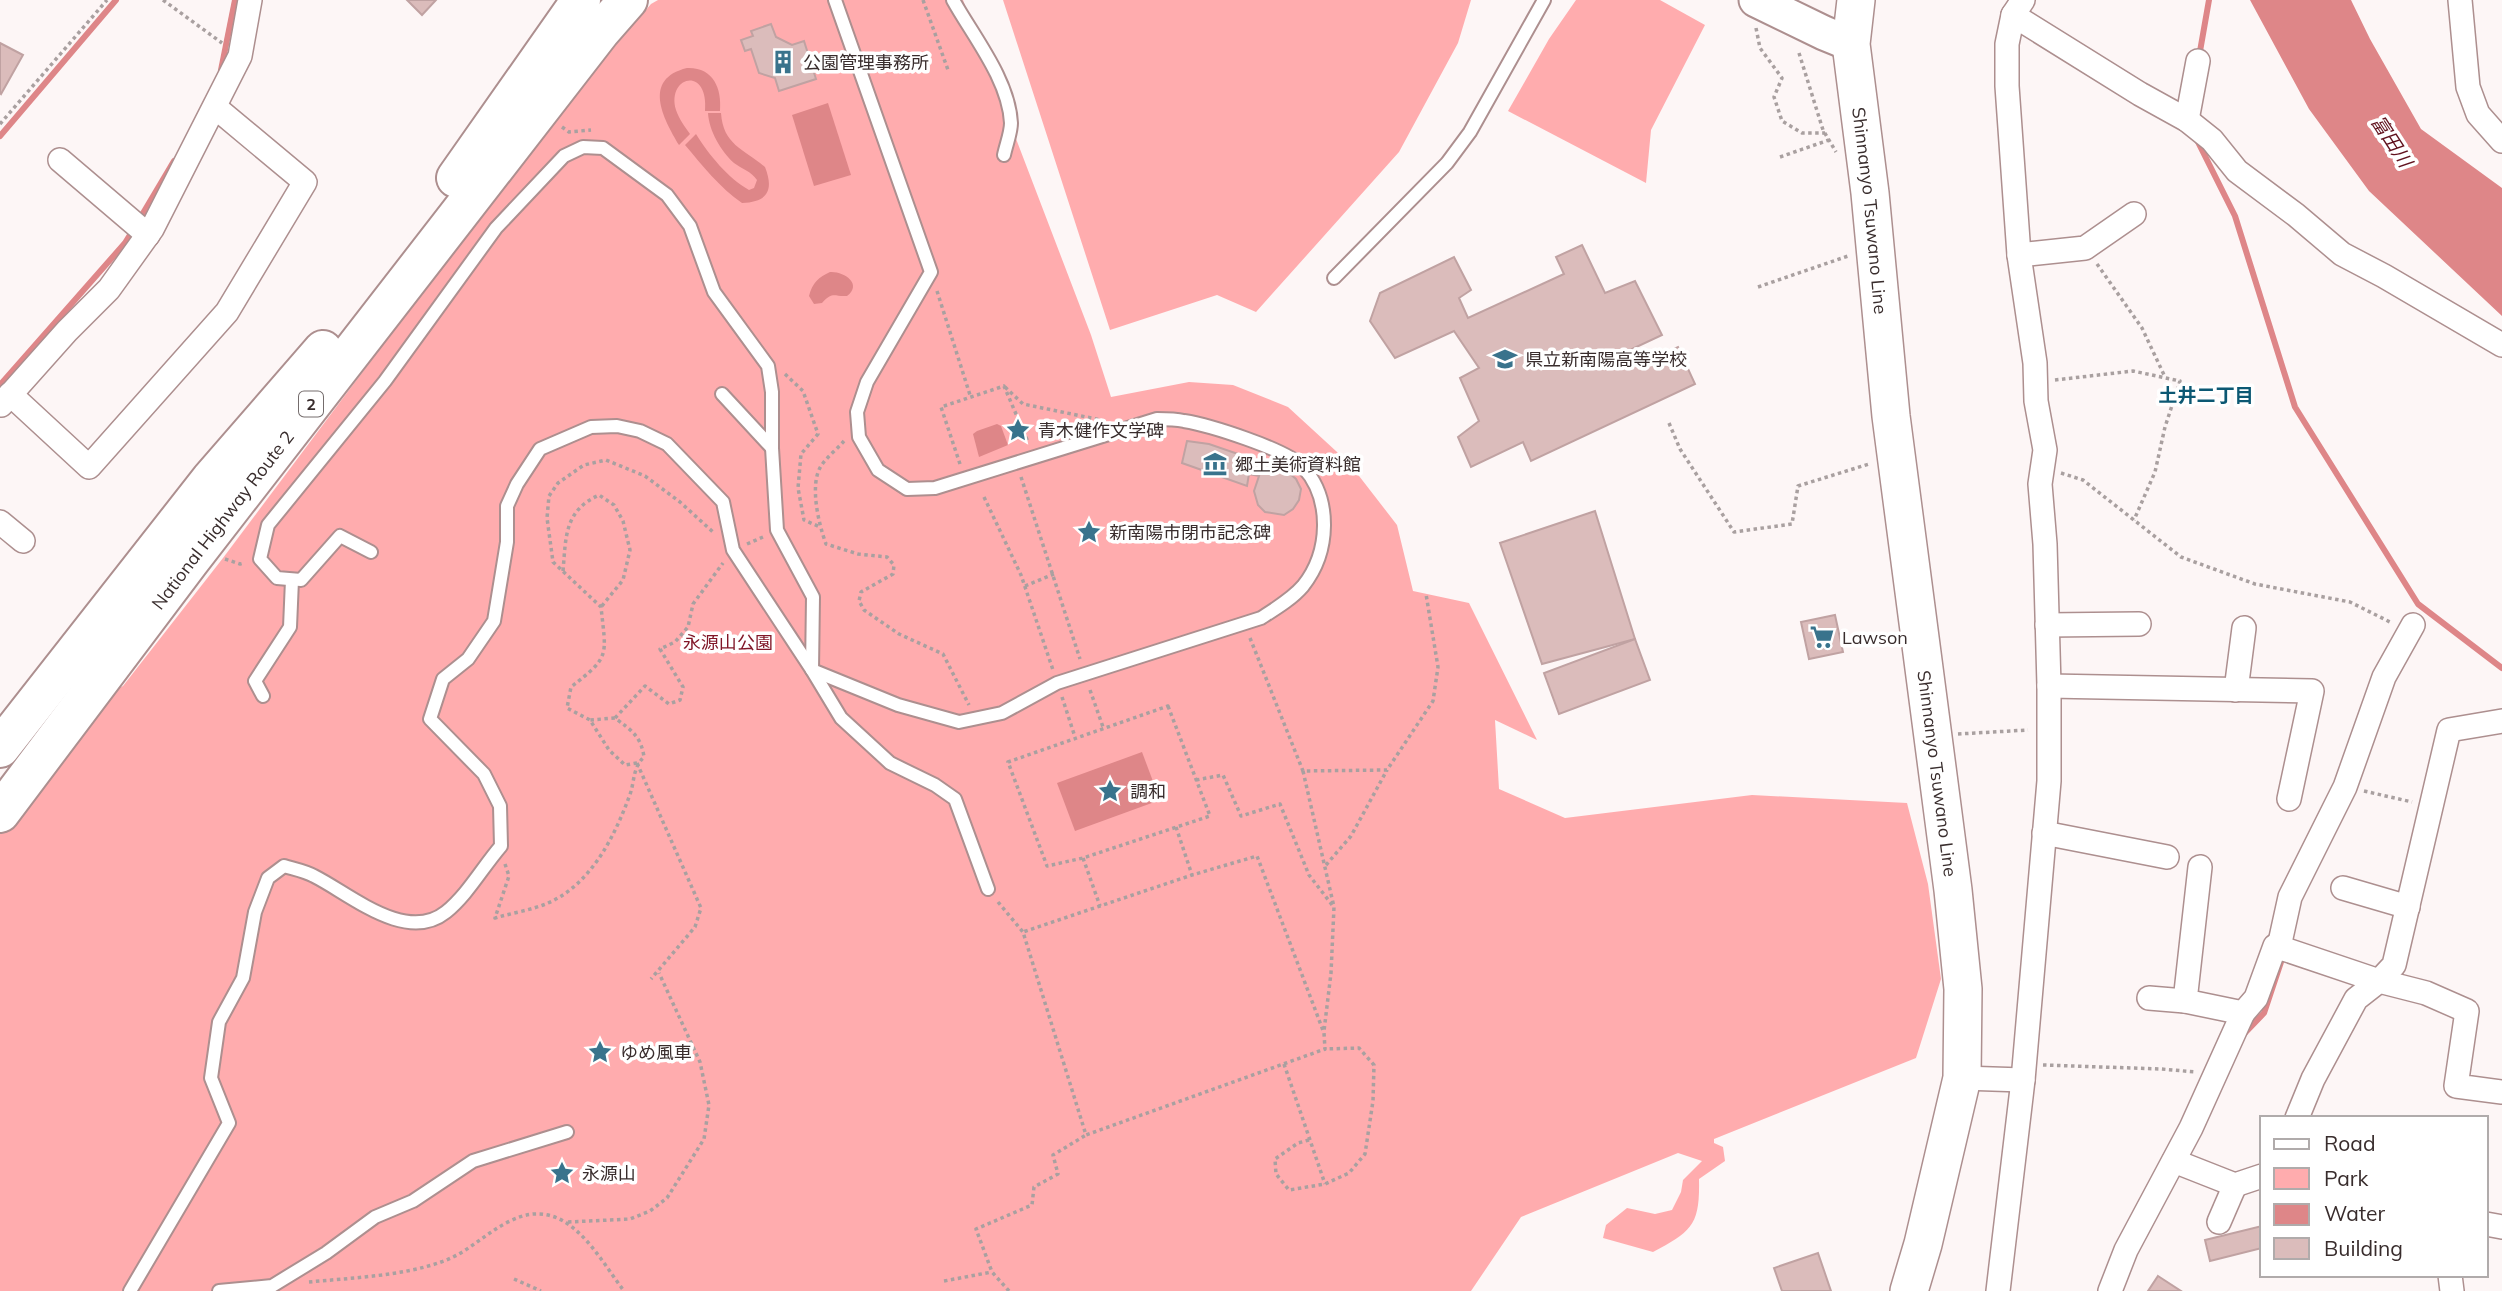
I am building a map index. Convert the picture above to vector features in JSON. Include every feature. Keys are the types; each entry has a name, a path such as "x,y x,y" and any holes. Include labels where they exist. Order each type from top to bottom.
{"highway":[{"name":"National Highway Route 2","path":"0,748 211,479 382,282 581,0"},
{"name":"National Highway Route 2","path":"0,813 198,551 600,32 628,0"}],"main road":[{"name":"Shinnanyo Tsuwano Line","path":"1856,0 1851,44 1870,193 1891,416 1954,890 1963,989 1962,1078 1923,1244 1909,1291"}],"street":[{"path":"215,107 305,182 227,312 89,467 5,400 109,289 148,235 240,56 250,0"},
{"path":"2460,0 2468,88 2478,114 2502,141"},
{"path":"1998,1291 2023,1074 2049,781 2049,686 2040,484 2045,450 2019,255 2007,86 2007,44 2018,7 2140,94 2187,120 2212,140 2237,171 2342,254 2502,345"},
{"path":"1755,11 1851,44"},
{"path":"2187,120 2198,61"},
{"path":"60,160 148,235"},
{"path":"2019,255 2085,248 2134,214"},
{"path":"0,522 23,541"},
{"path":"2047,625 2139,624"},
{"path":"2236,690 2244,628"},
{"path":"2279,947 2290,897 2345,787 2384,677 2411,628"},
{"path":"2049,686 2312,691 2289,799"},
{"path":"2298,1116 2313,1079 2356,999 2394,965 2449,730 2502,721"},
{"path":"2044,833 2158,849"},
{"path":"2185,1001 2200,867"},
{"path":"2343,888 2408,907"},
{"path":"2110,1291 2126,1250 2174,1161 2244,1013 2256,998 2275,946 2379,981 2426,993 2467,1011 2456,1086 2502,1092"},
{"path":"2150,998 2185,1001 2244,1013"},
{"path":"1962,1078 2023,1074"},
{"path":"2174,1161 2235,1185 2260,1177"},
{"path":"2219,1222 2235,1185"}],"lane":[{"path":"812,670 898,705 959,722 1002,713 1057,683 1261,618 1283,604 1303,585 1319,556 1325,523 1321,497 1302,467 1273,448 1185,421 1157,419 935,488 907,489 878,470 859,437 857,412 867,382 931,272 835,0"},
{"path":"953,0 986,51 1007,102 1011,125 1004,155"},
{"path":"1334,278 1447,163 1470,132 1544,0"},
{"path":"371,552 340,536 301,580 277,578 260,559 268,525 385,381 496,228 564,156 583,147 603,148 667,195 690,226 714,292 768,366 772,393 772,448 778,530 813,597 812,670"},
{"path":"722,394 772,448"},
{"path":"130,1291 229,1124 211,1078 219,1022 243,978 255,912 268,878 284,866 311,874 387,918 413,923 431,920 444,913 467,892 484,864 500,846 500,806 484,774 430,719 443,679 468,659 494,621 507,542 507,506 517,484 540,449 592,427 617,426 640,431 667,444 723,502 733,550 841,718 890,763 935,785 956,799 988,889"},
{"path":"263,696 256,681 290,627 292,579"},
{"path":"219,1291 272,1286 326,1253 374,1217 413,1201 474,1161 567,1132"}],"path":[{"path":"0,124 107,0"},
{"path":"163,0 240,56"},
{"path":"923,0 948,70"},
{"path":"1755,11 1760,48 1782,78 1774,97 1782,121 1802,133 1825,133"},
{"path":"1799,52 1825,133 1842,163"},
{"path":"1780,156 1829,141"},
{"path":"2085,248 2142,328 2165,377"},
{"path":"1758,287 1858,253"},
{"path":"931,272 970,395"},
{"path":"768,366 778,368 803,391 818,434 801,454 797,488 804,520 820,527"},
{"path":"2035,383 2133,371 2180,381 2165,427 2155,472 2134,520"},
{"path":"965,480 941,407 970,395 1004,386"},
{"path":"1004,386 1023,404 1107,421 1124,429"},
{"path":"1004,386 1033,456"},
{"path":"1669,423 1680,449 1734,533 1792,524 1798,486 1878,461"},
{"path":"858,427 820,468 816,494 820,527 826,544 858,554 887,557 894,565 893,574 861,592 859,601 864,610 899,634 943,654 975,719"},
{"path":"590,720 615,718 637,734 644,757 637,763 625,765 609,750 590,720 567,708 571,687 596,667 605,651 601,607 553,562 547,519 549,496 558,483 584,465 606,460 645,476 680,502 733,550"},
{"path":"1016,462 1103,727"},
{"path":"2042,467 2083,480 2181,557 2255,584 2350,602 2411,628"},
{"path":"563,571 566,536 573,513 586,501 599,495 614,505 623,521 630,550 623,580 601,607"},
{"path":"984,497 1025,586 1075,737"},
{"path":"615,718 645,686 669,704 680,700 683,687 660,649 676,642 688,627 693,604 733,550 778,530"},
{"path":"223,558 240,564 260,559"},
{"path":"1025,586 1054,574"},
{"path":"1326,865 1351,836 1387,770 1433,701 1438,667 1426,594"},
{"path":"1244,624 1303,771 1326,865 1334,907 1325,1049"},
{"path":"1168,706 1210,816 1083,858 1047,866 1008,762 1075,737 1168,706"},
{"path":"1953,735 2049,728"},
{"path":"500,846 509,876 495,918 548,903 573,888 599,860 630,796 637,763"},
{"path":"637,763 701,908 695,927 651,979"},
{"path":"1303,771 1387,770"},
{"path":"1196,780 1223,775 1241,816 1280,804 1309,875 1334,907"},
{"path":"2345,787 2432,806"},
{"path":"1176,827 1192,875"},
{"path":"1023,933 1192,875 1257,856 1324,1033"},
{"path":"1083,858 1100,906"},
{"path":"988,889 1023,933 1086,1135"},
{"path":"567,1222 630,1219 650,1211 667,1198 704,1139 709,1105 700,1062 659,972"},
{"path":"1009,1291 992,1272 976,1229 1032,1205 1034,1187 1058,1174 1053,1155 1086,1135 1325,1049 1359,1048 1374,1065 1373,1101 1365,1154 1349,1174 1325,1184 1289,1190 1276,1174 1275,1159 1298,1143 1309,1140"},
{"path":"1284,1064 1325,1184"},
{"path":"2023,1074 2050,1064 2191,1070 2214,1078"},
{"path":"272,1286 377,1275 439,1263 465,1252 510,1221 533,1213 554,1216 567,1222 593,1247 624,1291"},
{"path":"944,1281 992,1272"},
{"path":"514,1279 541,1291"}],"green space":[{"name":"永源山公園","path":"658,0 963,0 1091,335 1111,397 1189,382 1233,385 1288,407 1349,463 1397,525 1413,591 1469,603 1537,740 1495,720 1499,789 1565,818 1752,795 1907,803 1928,884 1941,979 1916,1058 1714,1139 1714,1143 1723,1147 1725,1161 1699,1179 1698,1207 1691,1225 1677,1238 1653,1252 1603,1238 1606,1225 1627,1208 1655,1214 1672,1210 1681,1192 1683,1180 1702,1161 1678,1153 1521,1217 1471,1291 0,1291 0,824 49,722 123,686 223,558 550,122 651,4"},
{"path":"1003,0 1471,0 1458,43 1399,152 1256,312 1217,295 1110,330"},
{"path":"1576,0 1660,0 1705,25 1651,130 1646,183 1508,111 1549,39"}],"water":[{"name":"富田川","path":"2250,0 2351,0 2421,129 2502,188 2502,316 2369,191 2309,109"},
{"path":"687,68 703,71 714,80 719,94 720,111 705,111 701,87 688,80 682,83 675,98 676,110 690,134 679,145 663,112 660,90 673,73"},
{"path":"828,103 851,175 814,186 792,115"},
{"path":"708,113 721,113 730,139 765,167 769,188 763,197 742,203 719,183 685,145 696,134 726,173 749,190 754,188 757,180 755,177 734,163 720,147 713,134"},
{"path":"830,272 850,279 853,287 851,291 847,296 831,296 822,303 814,304 809,296 812,287 819,278"},
{"path":"997,424 1001,426 1008,445 979,457 973,434"},
{"path":"1142,752 1160,800 1075,831 1057,783"}],"building":[{"path":"407,0 436,0 422,15"},
{"name":"公園管理事務所","path":"771,24 776,37 792,45 804,41 816,79 779,91 775,78 759,73 751,49 745,51 741,40 753,36 751,31"},
{"path":"0,43 23,55 1,94 0,93"},
{"path":"1582,245 1605,293 1635,281 1662,335 1632,349 1640,365 1678,347 1695,384 1531,461 1523,442 1471,467 1458,437 1479,421 1460,378 1479,368 1454,331 1395,358 1370,321 1380,293 1454,257 1471,290 1459,298 1468,318 1564,274 1556,257"},
{"path":"1187,441 1209,444 1270,465 1270,469 1289,473 1301,489 1299,500 1293,509 1284,515 1265,512 1258,505 1254,491 1259,476 1249,474 1247,486 1182,463"},
{"path":"1595,511 1635,639 1542,664 1500,543"},
{"name":"Lawson","path":"1835,615 1843,652 1809,659 1801,622"},
{"path":"1635,639 1650,680 1559,714 1544,673"},
{"path":"2260,1226 2260,1248 2210,1261 2205,1240"},
{"path":"1818,1253 1831,1291 1782,1291 1774,1268"},
{"path":"2158,1276 2181,1291 2148,1291"}],"waterway":[{"path":"0,136 116,0"},
{"path":"221,70 235,0"},
{"path":"2199,57 2209,0"},
{"path":"2196,138 2235,216 2295,407 2418,604 2502,668"},
{"path":"139,220 174,161"},
{"path":"0,385 125,243 133,230"},
{"path":"2243,1035 2264,1013 2281,962"}],"place":[{"name":"公園管理事務所","path":"783,62"},
{"name":"県立新南陽高等学校","path":"1505,359"},
{"name":"青木健作文学碑","path":"1018,430"},
{"name":"郷土美術資料館","path":"1215,464"},
{"name":"新南陽市閉市記念碑","path":"1089,532"},
{"name":"Lawson","path":"1822,637"},
{"name":"調和","path":"1110,791"},
{"name":"ゆめ風車","path":"600,1052"},
{"name":"永源山","path":"562,1173"}],"district":[{"name":"土井二丁目","path":"2206,395"}]}
